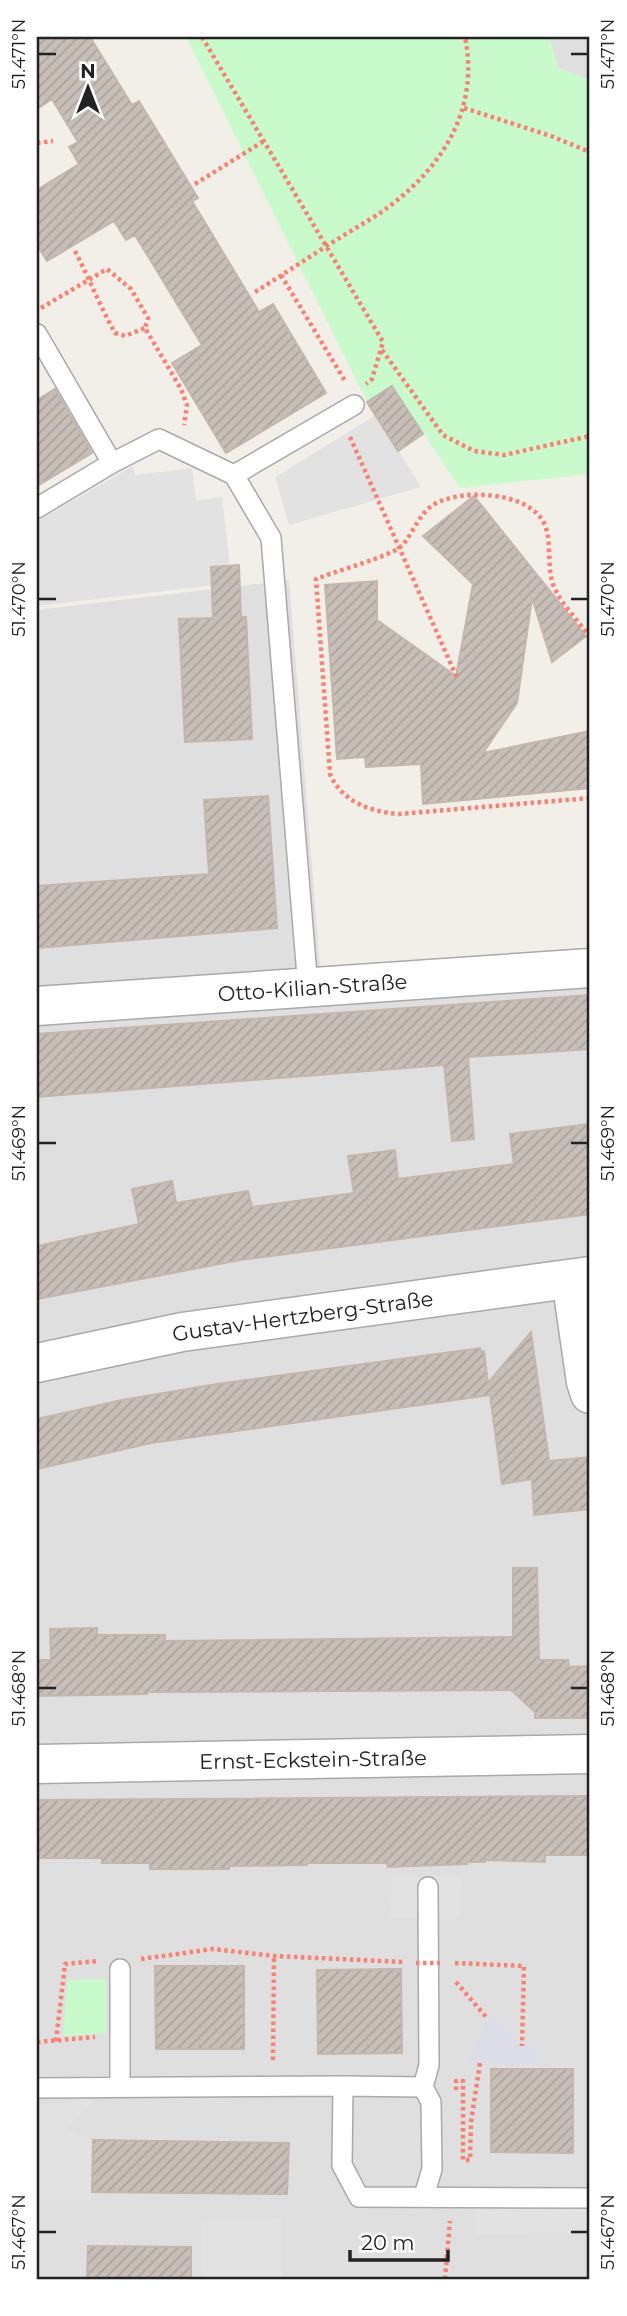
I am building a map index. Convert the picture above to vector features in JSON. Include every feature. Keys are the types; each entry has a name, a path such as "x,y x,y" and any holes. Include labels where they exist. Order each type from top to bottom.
{"street":[{"name":"Otto-Kilian-Straße","path":"37,1006 590,968"},
{"name":"Gustav-Hertzberg-Straße","path":"37,1363 182,1332 581,1278 586,1382 590,1394"},
{"name":"Ernst-Eckstein-Straße","path":"37,1764 590,1754"}],"lane":[{"path":"37,334 112,463"},
{"path":"234,475 349,404"},
{"path":"37,508 112,463 159,439 234,475 271,538 308,988"},
{"path":"424,2196 432,2169 431,2102 423,2087 429,2065 428,1887"},
{"path":"120,1963 120,2086"},
{"path":"343,2086 342,2165 359,2197 590,2197"},
{"path":"37,2088 423,2087"}],"path":[{"path":"202,37 383,342 372,379 349,404"},
{"path":"255,292 392,205 423,175 445,147 464,108 469,59 465,37"},
{"path":"464,108 551,136 590,152"},
{"path":"37,143 52,141"},
{"path":"195,184 264,141"},
{"path":"75,251 90,279 95,298 116,333 125,336 145,328"},
{"path":"37,310 107,269 131,289 148,318 145,328 181,388 187,405 180,449"},
{"path":"281,275 349,404 399,549 458,680"},
{"path":"381,349 443,435 474,451 503,455 590,436"},
{"path":"590,638 556,592 544,524 533,508 493,496 467,495 434,505 421,515 399,549 316,579 330,774 333,782 349,799 386,813 400,814 590,798"},
{"path":"56,2041 65,1964 120,1963 213,1949 274,1956 524,1966 522,2046"},
{"path":"273,2086 274,1956"},
{"path":"440,1963 487,2018"},
{"path":"37,2042 103,2036"},
{"path":"456,2094 456,2081 463,2081 463,2160 470,2160 471,2122 480,2063"},
{"path":"445,2279 453,2195"}],"shaded area":[{"path":"549,37 590,37 590,80 558,68"},
{"path":"376,415 421,487 289,525 275,477"},
{"path":"133,466 135,475 192,468 196,501 222,497 232,583 37,606 37,521"},
{"path":"289,580 320,967 37,991 37,610"},
{"path":"590,979 590,2279 37,2279 37,1022"},
{"path":"392,1876 461,1876 460,1918 391,1917"},
{"path":"490,2013 522,2046 538,2045 537,2063 467,2063"},
{"path":"95,2100 66,2128 93,2140 92,2192 89,2202 37,2202 37,2106"},
{"path":"590,2207 590,2234 476,2235 475,2208"},
{"path":"281,2219 282,2279 201,2279 201,2220"}],"green space":[{"path":"186,37 549,37 558,68 590,80 590,474 460,488 392,386 367,402"},
{"path":"106,1979 106,2033 63,2036 68,1980"}],"building":[{"path":"37,37 90,37 132,105 139,101 198,198 192,201 259,312 273,304 326,393 226,453 172,363 202,345 135,235 126,240 114,221 47,261 37,245 37,190 79,164 69,147 78,142 52,99 37,109"},
{"path":"392,386 423,434 398,451 367,402"},
{"path":"55,389 92,453 37,486 37,400"},
{"path":"474,496 586,636 552,662 532,598 517,703 483,753 590,731 590,788 423,804 421,764 366,767 365,757 337,759 325,585 377,581 377,620 456,676 473,584 423,536"},
{"path":"239,565 241,617 246,617 252,739 185,742 179,619 213,618 211,567"},
{"path":"268,796 277,928 37,948 37,886 209,874 204,800"},
{"path":"590,995 590,1049 468,1057 474,1139 452,1141 444,1065 37,1097 37,1034"},
{"path":"590,1124 590,1214 240,1260 37,1299 37,1246 139,1224 132,1189 172,1181 176,1203 248,1191 252,1207 354,1193 348,1156 395,1150 398,1179 514,1164 510,1134"},
{"path":"531,1332 549,1461 590,1457 590,1509 534,1515 532,1479 502,1484 490,1395 151,1443 37,1469 37,1419 122,1400 217,1384 480,1348 481,1352 484,1351 488,1383"},
{"path":"513,1568 537,1568 539,1660 568,1660 569,1667 590,1666 590,1718 535,1718 535,1712 511,1690 147,1692 37,1696 37,1660 51,1660 50,1629 97,1628 97,1635 165,1635 165,1641 513,1637"},
{"path":"590,1796 590,1855 545,1855 545,1862 485,1860 467,1864 388,1867 387,1863 307,1863 229,1866 229,1869 150,1869 150,1863 102,1863 102,1858 37,1858 37,1800"},
{"path":"155,1966 244,1966 244,2049 156,2049"},
{"path":"401,1969 402,2053 318,2054 317,1970"},
{"path":"491,2069 573,2069 573,2153 491,2152"},
{"path":"93,2140 289,2143 287,2194 92,2192"},
{"path":"88,2246 191,2247 191,2279 87,2279"}]}
